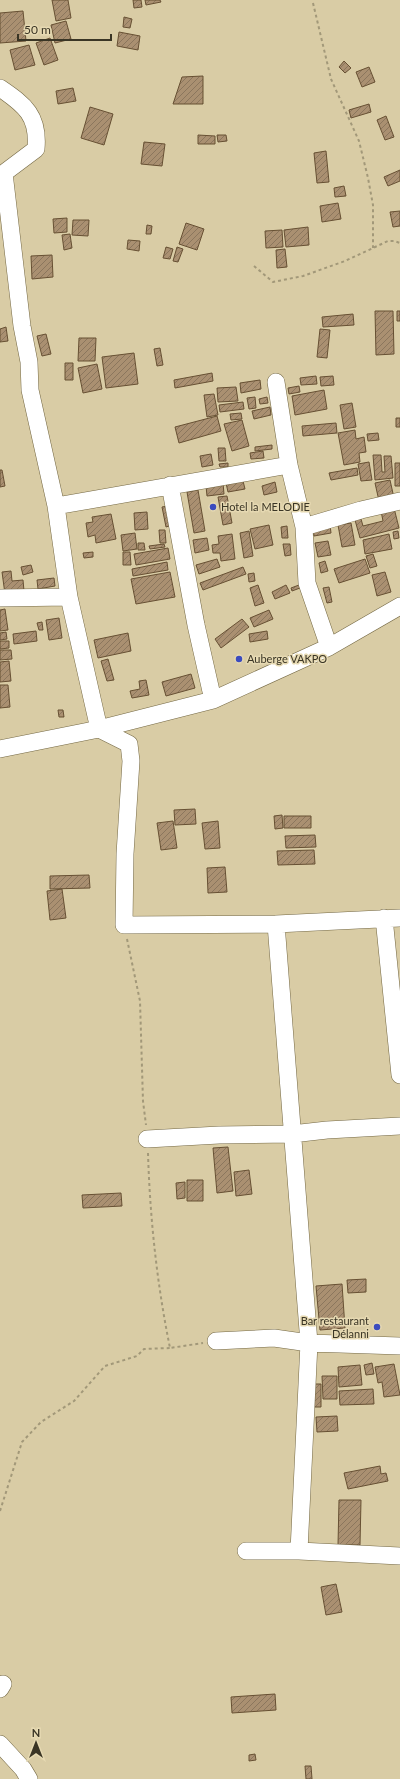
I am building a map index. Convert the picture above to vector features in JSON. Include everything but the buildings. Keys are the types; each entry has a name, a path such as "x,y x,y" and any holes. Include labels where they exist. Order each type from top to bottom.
{"street":[{"path":"0,75 18,100"},
{"path":"0,88 28,109 38,135 36,149 4,173 22,326 29,362 30,390 56,506 69,597 99,729"},
{"path":"276,382 289,465 304,527 307,583 329,647"},
{"path":"56,506 289,465"},
{"path":"170,485 196,625 213,700"},
{"path":"304,527 361,510 400,501"},
{"path":"0,598 69,597"},
{"path":"0,749 99,729 213,700 329,647 400,606"},
{"path":"99,729 129,744 131,762 125,854 126,888 124,925 276,924 392,918 400,1075"},
{"path":"276,924 309,1343 299,1551"},
{"path":"147,1139 219,1134 292,1134 327,1130 400,1126"},
{"path":"216,1341 274,1338 309,1343 400,1346"},
{"path":"246,1551 299,1551 400,1556"},
{"path":"0,1744 23,1769 29,1779"}],"path":[{"path":"313,3 331,79 359,141 373,205 373,248"},
{"path":"254,266 273,282 303,276 345,261 388,241 400,243"},
{"path":"124,925 140,1001 143,1101 147,1139 150,1203 161,1304 170,1348"},
{"path":"0,1511 22,1442 41,1422 74,1401 105,1366 137,1356 144,1349 170,1348 216,1341"}],"place":[{"name":"Hotel la MELODIE","path":"213,507"},
{"name":"Auberge VAKPO","path":"239,659"},
{"name":"Bar restaurant Délanni","path":"377,1327"}]}
